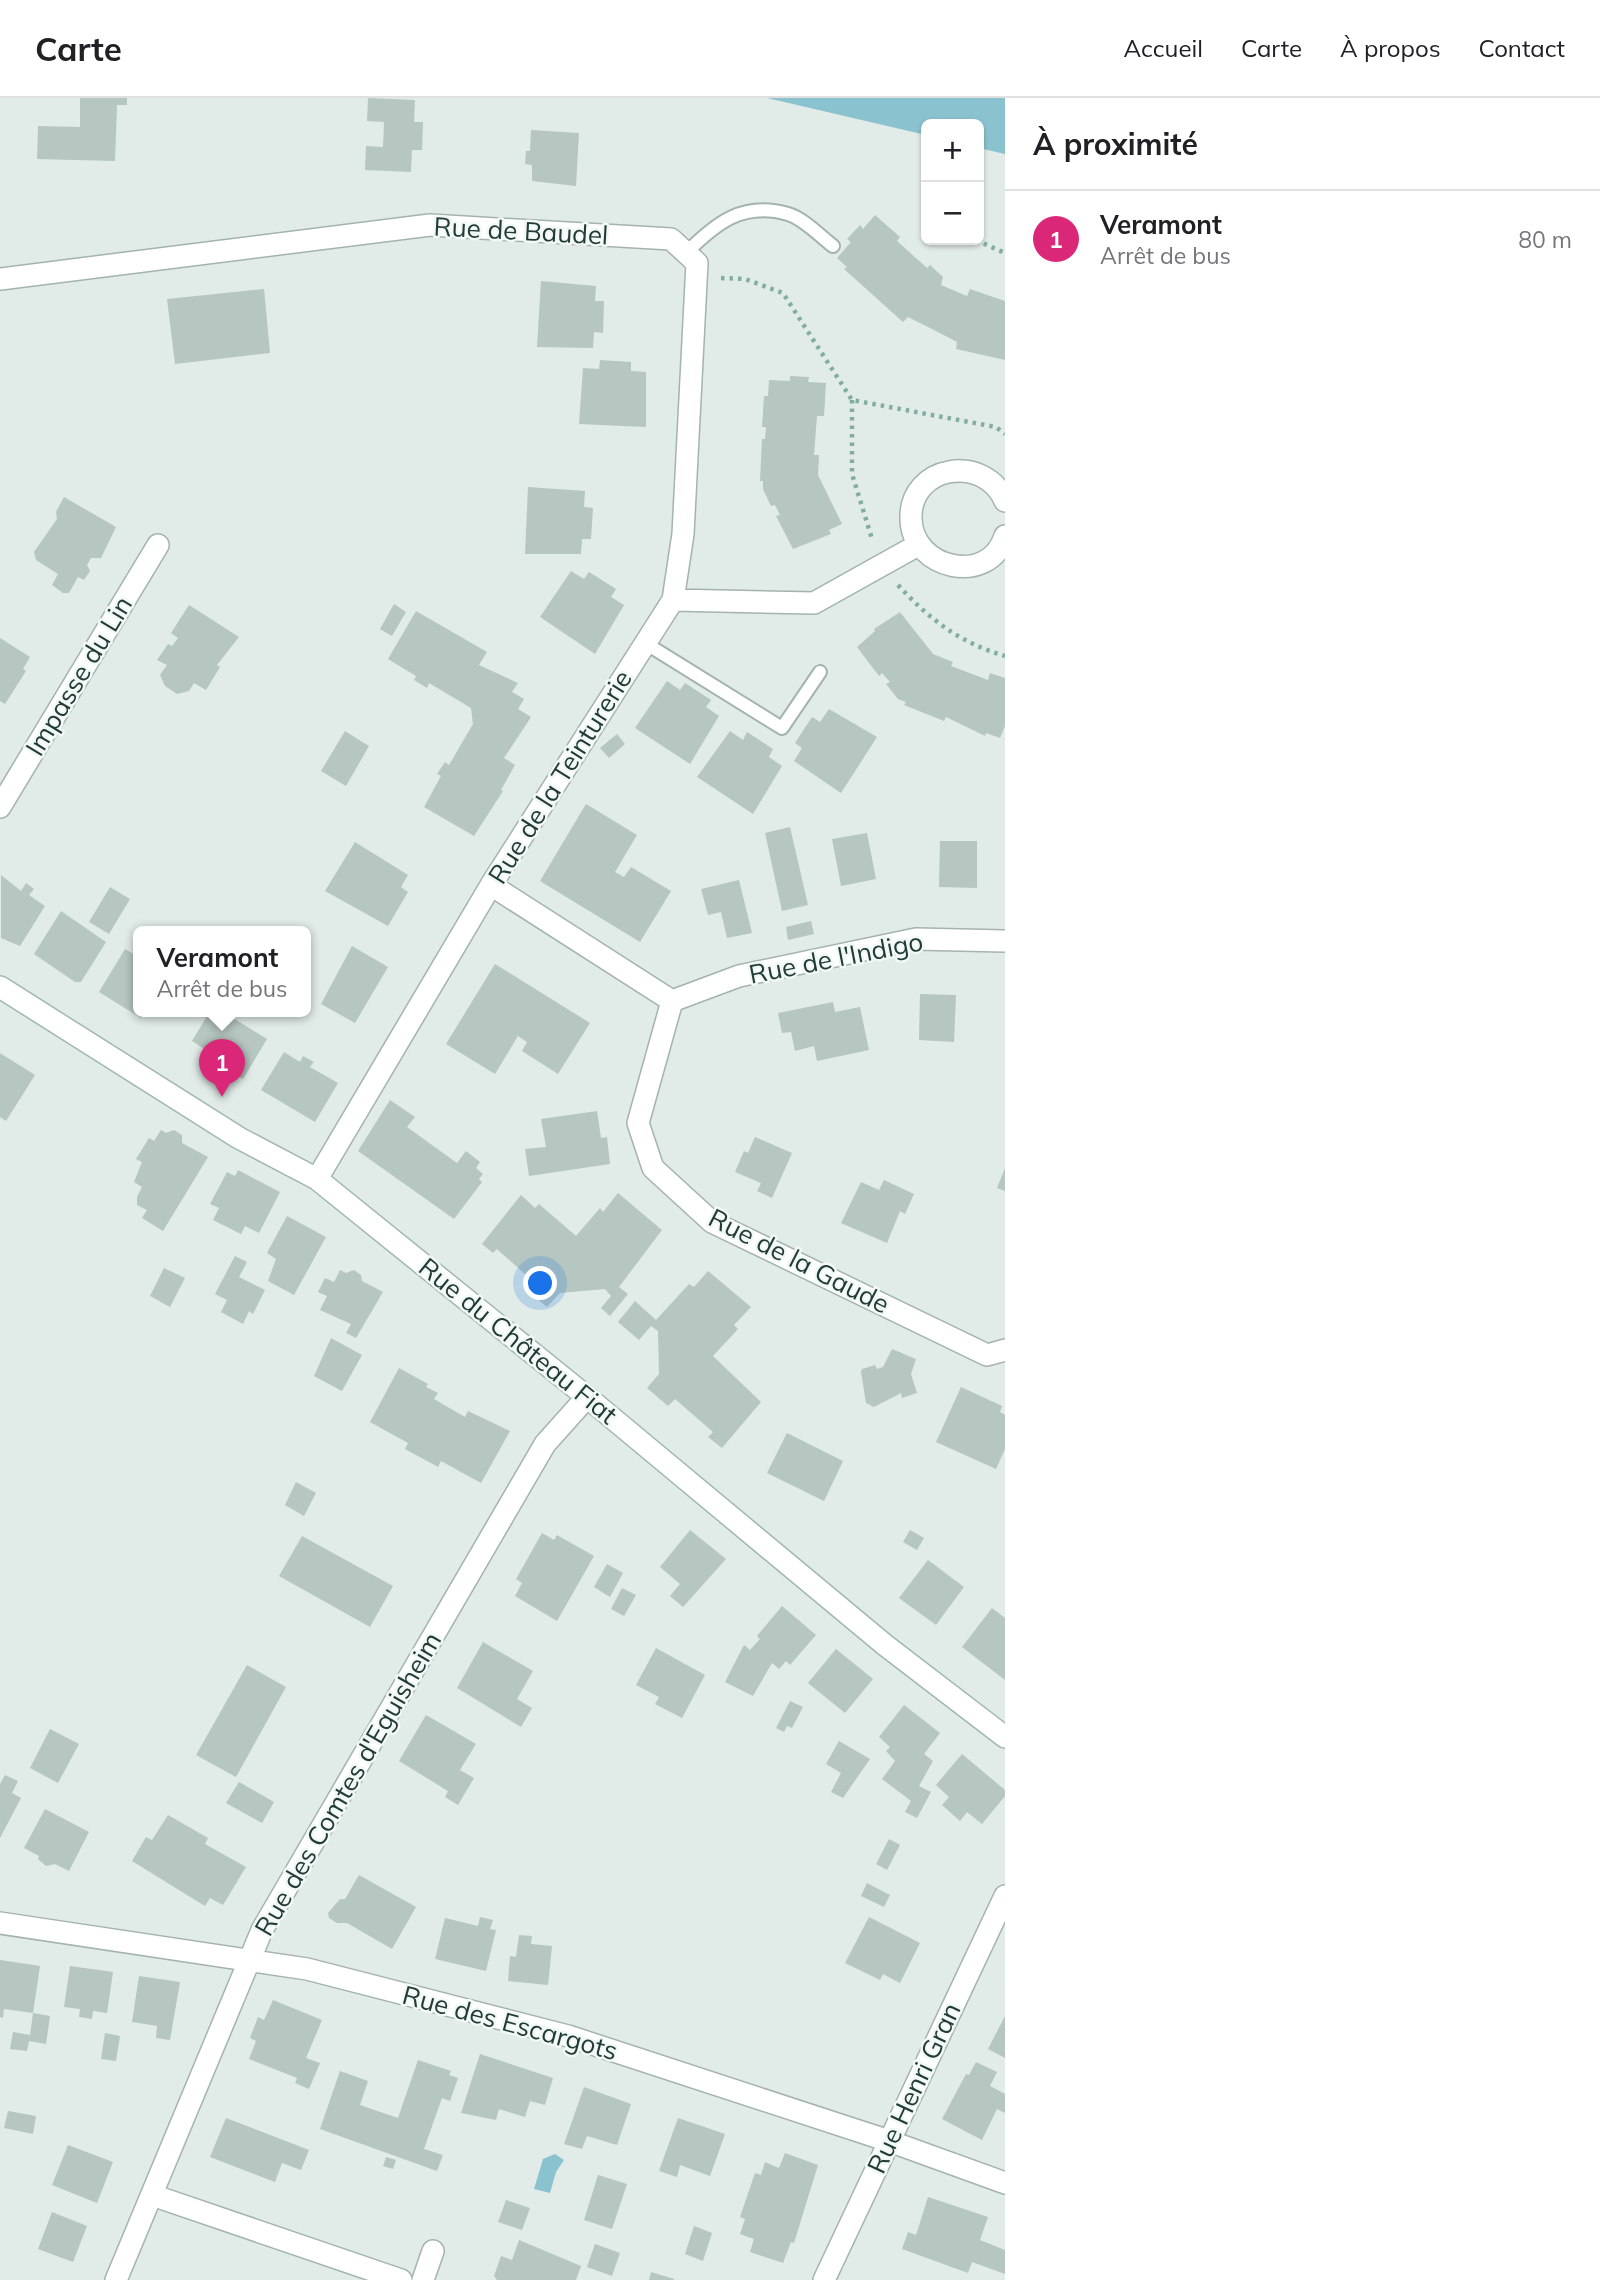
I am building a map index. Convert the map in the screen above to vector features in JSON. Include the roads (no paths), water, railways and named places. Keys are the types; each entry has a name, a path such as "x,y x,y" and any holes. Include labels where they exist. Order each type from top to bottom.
{"street":[{"name":"Rue de Baudel","path":"0,279 430,225 671,239 686,253"},
{"path":"686,253 696,263 696,277 683,534 673,600 814,603 918,545"},
{"path":"1005,501 992,482 979,473 948,470 922,487 914,500 912,531 918,545 930,557 945,565 962,568 978,564 993,555 1005,536"},
{"name":"Impasse du Lin","path":"0,807 158,545"},
{"name":"Rue de la Teinturerie","path":"317,1179 491,885 673,600"},
{"path":"491,885 672,1001"},
{"name":"Rue de l'Indigo","path":"672,1001 738,976 916,939 1005,941"},
{"name":"Rue du Château Fiat","path":"0,986 239,1138 317,1179 587,1397 885,1645 1005,1737"},
{"name":"Rue de la Gaude","path":"672,1001 638,1123 653,1168 712,1222 988,1355 1005,1350"},
{"name":"Rue des Comtes d'Eguisheim","path":"117,2280 248,1961 545,1444 587,1397"},
{"name":"Rue Henri Gran","path":"824,2280 1005,1896"},
{"name":"Rue des Escargots","path":"0,1923 307,1969 568,2035 889,2141 1005,2183"},
{"path":"152,2195 401,2280"},
{"path":"423,2280 433,2251"}],"lane":[{"path":"686,253 716,224 751,210 790,214 834,246"},
{"path":"645,643 782,728 820,672"}],"water":[{"path":"767,98 1005,98 1005,154 984,149 984,119 921,119 921,134"},
{"path":"555,2154 564,2160 556,2172 550,2193 534,2189 543,2159"}],"place":[{"name":"Veramont","path":"222,1097"}]}
